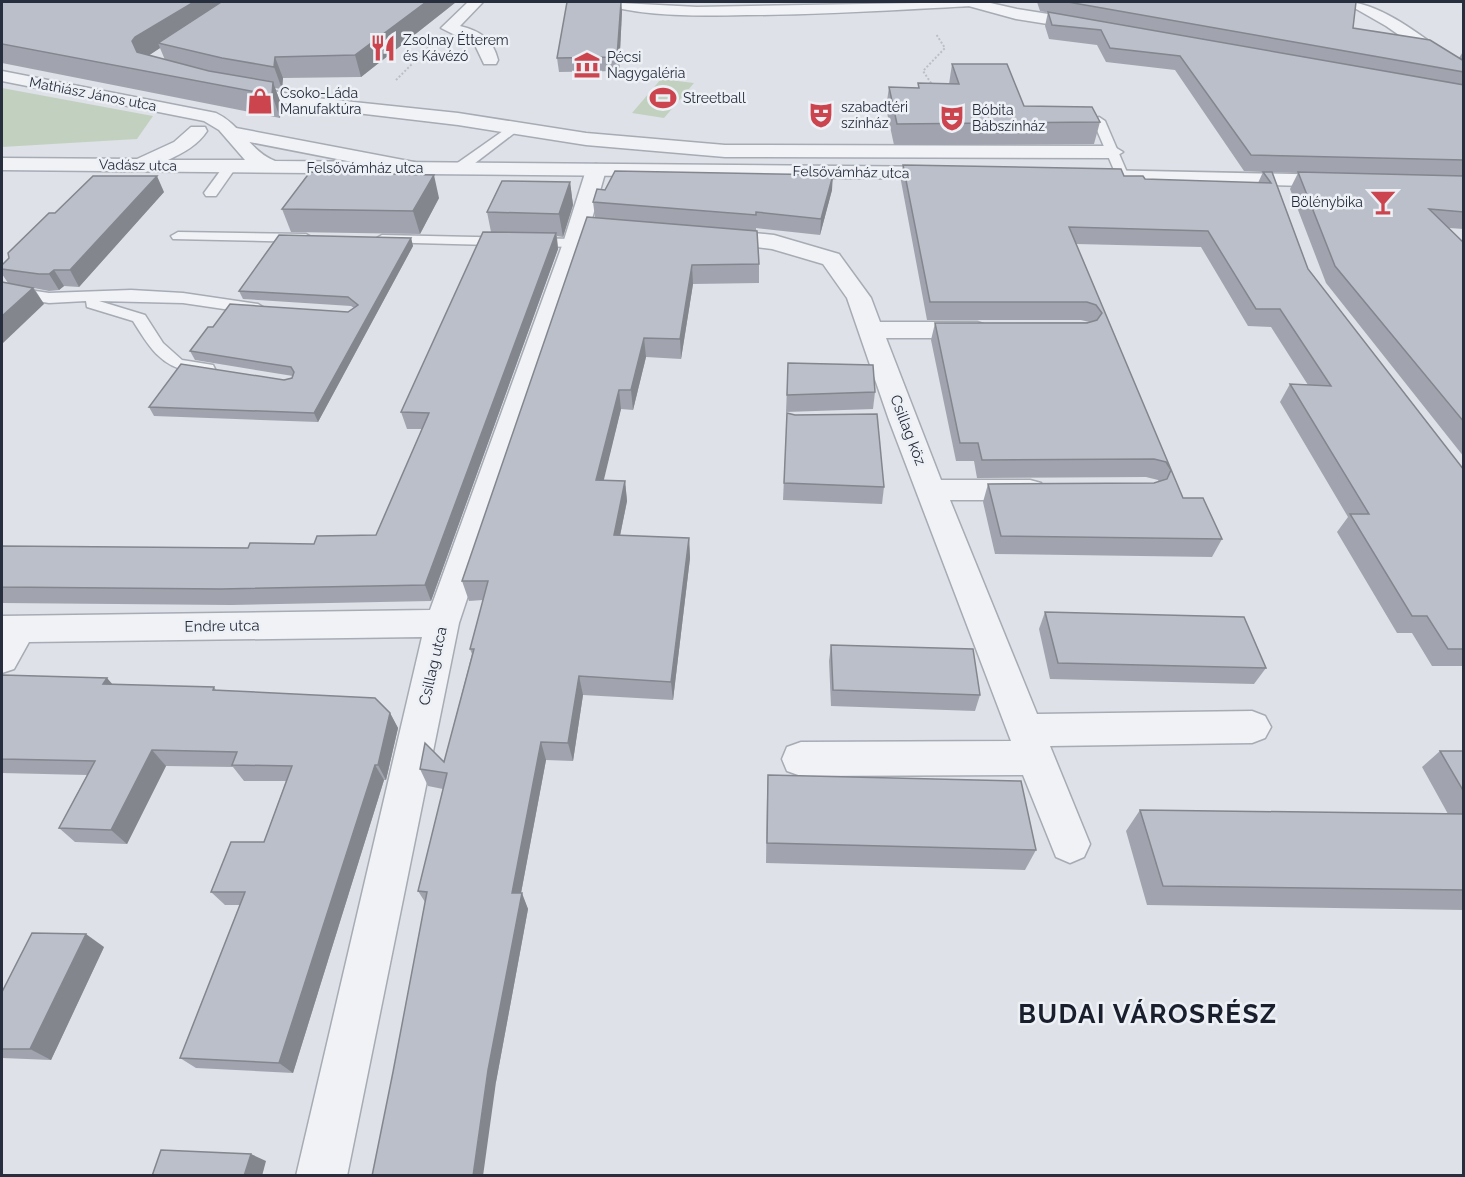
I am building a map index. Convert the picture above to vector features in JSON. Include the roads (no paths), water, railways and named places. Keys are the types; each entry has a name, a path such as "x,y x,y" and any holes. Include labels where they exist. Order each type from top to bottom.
{"street":[{"path":"476,2 449,27 473,34 482,41 490,60"},
{"path":"609,2 628,7 687,6 759,11 970,2 1016,15 1109,29"},
{"path":"1351,2 1392,22 1464,75"},
{"name":"Mathiász János utca","path":"2,76 185,112 221,122 236,134 255,159 274,167"},
{"path":"211,84 306,102 663,148 1113,153"},
{"path":"185,112 206,142 205,153 208,166"},
{"path":"137,164 169,153 187,142 198,131"},
{"name":"Mathiász János utca","path":"236,134 414,168"},
{"name":"Vadász utca","path":"2,164 274,167"},
{"name":"Felsővámház utca","path":"274,167 462,167 962,174"},
{"name":"Csillag utca","path":"321,1176 442,623 587,232 596,170"},
{"path":"1077,176 1123,177 1278,191 1357,182"},
{"name":"Csillag köz","path":"686,234 774,242 831,259 859,298 903,420 1070,844"},
{"path":"870,330 999,330"},
{"path":"870,420 903,420"},
{"path":"931,490 1063,490"},
{"name":"Endre utca","path":"10,629 442,623"},
{"path":"2,659 10,629"},
{"path":"801,759 1252,727"}],"lane":[{"path":"1099,121 1123,177"},
{"path":"462,167 513,128"},
{"path":"211,193 231,166"},
{"path":"187,224 178,236 319,238"},
{"path":"365,239 587,232"},
{"path":"3,280 50,298 113,308 138,318 157,346 177,364 221,371"},
{"path":"50,298 141,295 183,298 271,310"}],"place":[{"name":"Zsolnay Étterem és Kávézó","path":"383,48"},
{"name":"Pécsi Nagygaléria","path":"587,65"},
{"name":"Streetball","path":"663,98"},
{"name":"Csoko-Láda Manufaktúra","path":"260,101"},
{"name":"szabadtéri színház","path":"821,115"},
{"name":"Bóbita Bábszínház","path":"952,118"},
{"name":"Bölénybika","path":"1383,202"}],"district":[{"name":"BUDAI VÁROSRÉSZ","path":"1148,1014"}]}
